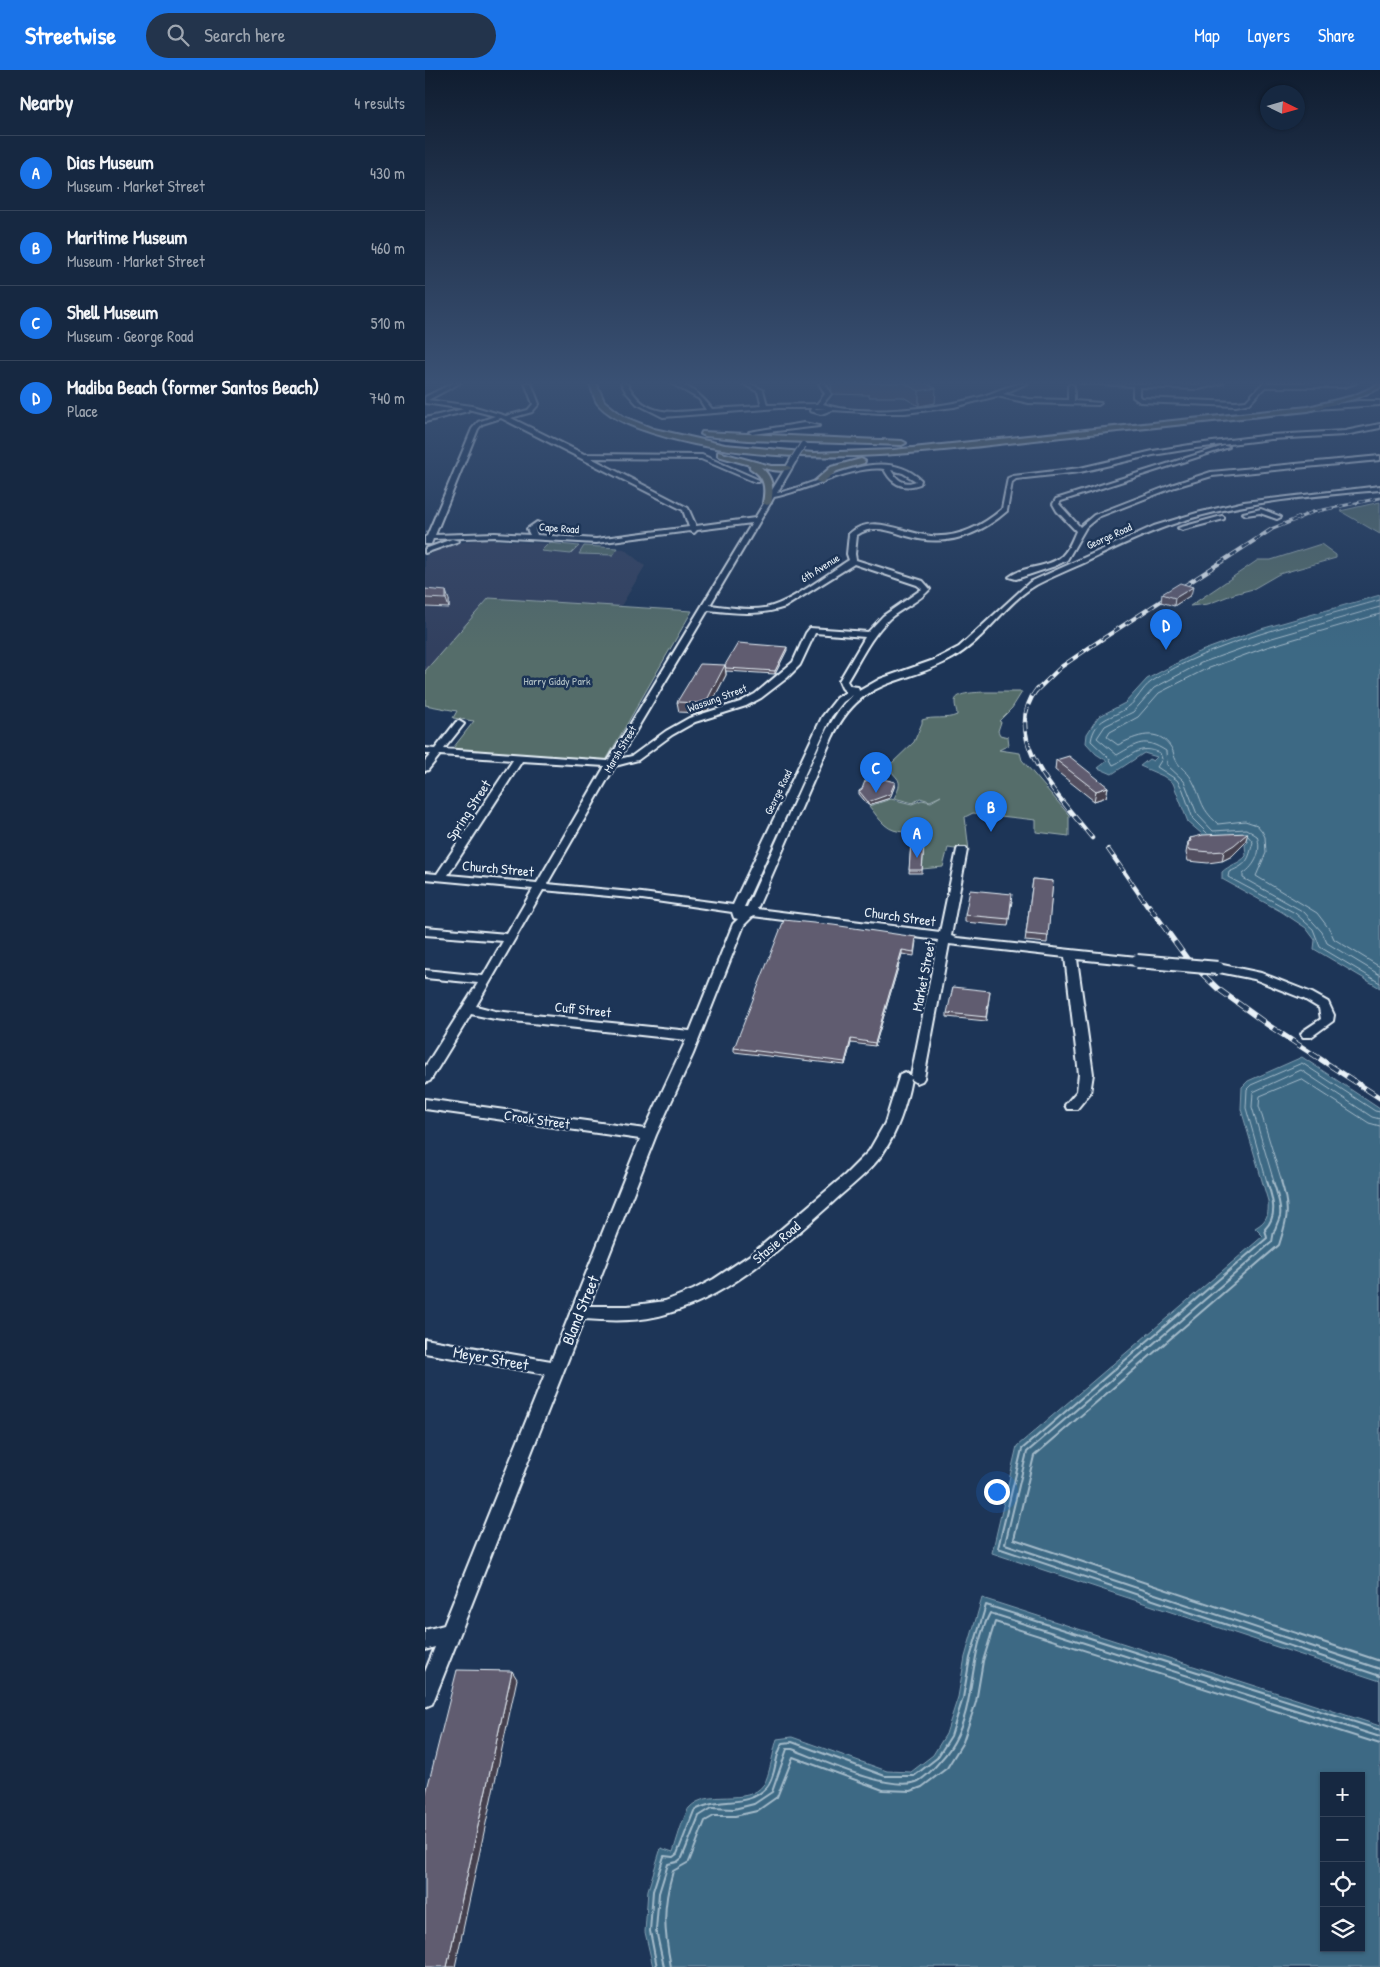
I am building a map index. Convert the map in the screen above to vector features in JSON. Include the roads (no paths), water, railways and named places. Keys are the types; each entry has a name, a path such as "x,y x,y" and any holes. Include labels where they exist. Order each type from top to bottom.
{"main road":[{"path":"761,472 767,477 770,484 769,499"},
{"path":"819,481 831,472"}],"street":[{"path":"425,546 457,472"},
{"path":"612,472 687,510 691,530"},
{"path":"737,472 757,480"},
{"name":"Marsh Street","path":"425,1078 469,1009 611,764 785,472"},
{"path":"759,517 776,499 819,481 854,472"},
{"name":"6th Avenue","path":"705,607 754,612 772,609 853,561 851,554 853,534 870,526 883,526 912,536 930,538 958,537 982,529 1005,510 1011,479 1066,472"},
{"path":"1079,530 1059,510 1056,504 1058,500 1153,472"},
{"path":"1013,577 1055,564 1062,559 1069,552 1082,526 1096,516 1204,476 1248,472"},
{"name":"George Road","path":"737,908 827,717 839,700 949,656 978,637 985,627 1019,593 1033,584 1166,525 1198,515 1280,499 1380,488"},
{"path":"769,499 787,494"},
{"path":"1240,514 1261,511 1277,517"},
{"path":"1182,528 1231,516"},
{"name":"Cape Road","path":"428,538 474,535 597,542 704,528 759,517"},
{"path":"532,538 534,534 531,529 537,524"},
{"name":"Cape Road","path":"704,528 751,531"},
{"name":"Cape Road","path":"691,530 751,531"},
{"path":"425,551 474,535"},
{"path":"839,700 838,692 845,677 870,635 894,611 920,595 926,589 920,583 853,561"},
{"path":"1013,577 1033,584"},
{"path":"1013,577 1019,593"},
{"name":"Wassung Street","path":"425,751 611,764 635,758 669,732 692,720 743,704 758,696 791,670 801,656 810,633 817,630 870,635"},
{"path":"845,677 846,688 860,690"},
{"name":"George Road","path":"751,911 838,719 860,690"},
{"path":"425,768 459,724"},
{"name":"Spring Street","path":"440,878 519,758"},
{"name":"Market Street","path":"911,1077 946,938 962,850"},
{"name":"Church Street","path":"425,876 642,896 737,908 775,916 934,934 956,942 1218,968 1275,981 1324,1005 1328,1015 1327,1020 1307,1034"},
{"name":"Bland Street","path":"737,908 739,924"},
{"name":"Bland Street","path":"425,1697 649,1134 694,1036 739,924 751,911"},
{"path":"425,931 511,938"},
{"path":"1070,954 1086,1074 1083,1093 1072,1105"},
{"path":"425,974 486,980"},
{"name":"Cuff Street","path":"469,1009 495,1015 694,1036"},
{"name":"Stasie Road","path":"579,1312 611,1314 646,1311 675,1305 717,1286 742,1270 787,1234 867,1163 880,1148 911,1077"},
{"name":"Crook Street","path":"425,1104 649,1134"},
{"name":"Meyer Street","path":"425,1346 557,1369"},
{"path":"425,1640 450,1633"}],"water":[{"path":"1380,595 1380,988 1314,949 1315,940 1306,928 1282,912 1222,879 1222,872 1246,856 1245,845 1248,842 1245,840 1207,843 1202,834 1188,822 1173,783 1163,776 1140,766 1149,759 1153,761 1157,757 1144,753 1112,774 1098,768 1107,761 1096,754 1086,743 1087,734 1098,717 1125,703 1147,679 1196,653 1261,629"},
{"path":"1302,1057 1380,1109 1380,1681 992,1553 1017,1446 1263,1236 1255,1228 1266,1217 1268,1201 1241,1109 1242,1087 1248,1081"},
{"path":"982,1598 1380,1726 1380,1967 653,1967 645,1932 648,1890 661,1848 673,1852 689,1808 697,1802 706,1799 738,1797 757,1791 766,1780 777,1739 792,1737 887,1771 911,1772 933,1755 946,1734 958,1697 965,1657"}],"railway":[{"path":"1296,519 1313,512 1380,498"},
{"path":"1036,691 1061,667 1093,645 1272,529 1299,518"},
{"path":"1037,689 1027,708 1025,728 1030,748 1039,768 1052,787 1092,838"},
{"path":"1108,849 1149,908"},
{"path":"1149,906 1188,960 1217,988 1268,1025 1380,1098"}],"place":[{"name":"Madiba Beach (former Santos Beach)","path":"1166,650"},
{"name":"Shell Museum","path":"876,793"},
{"name":"Maritime Museum","path":"991,832"},
{"name":"Dias Museum","path":"917,858"}],"park label":[{"name":"Harry Giddy Park","path":"557,681"}]}
